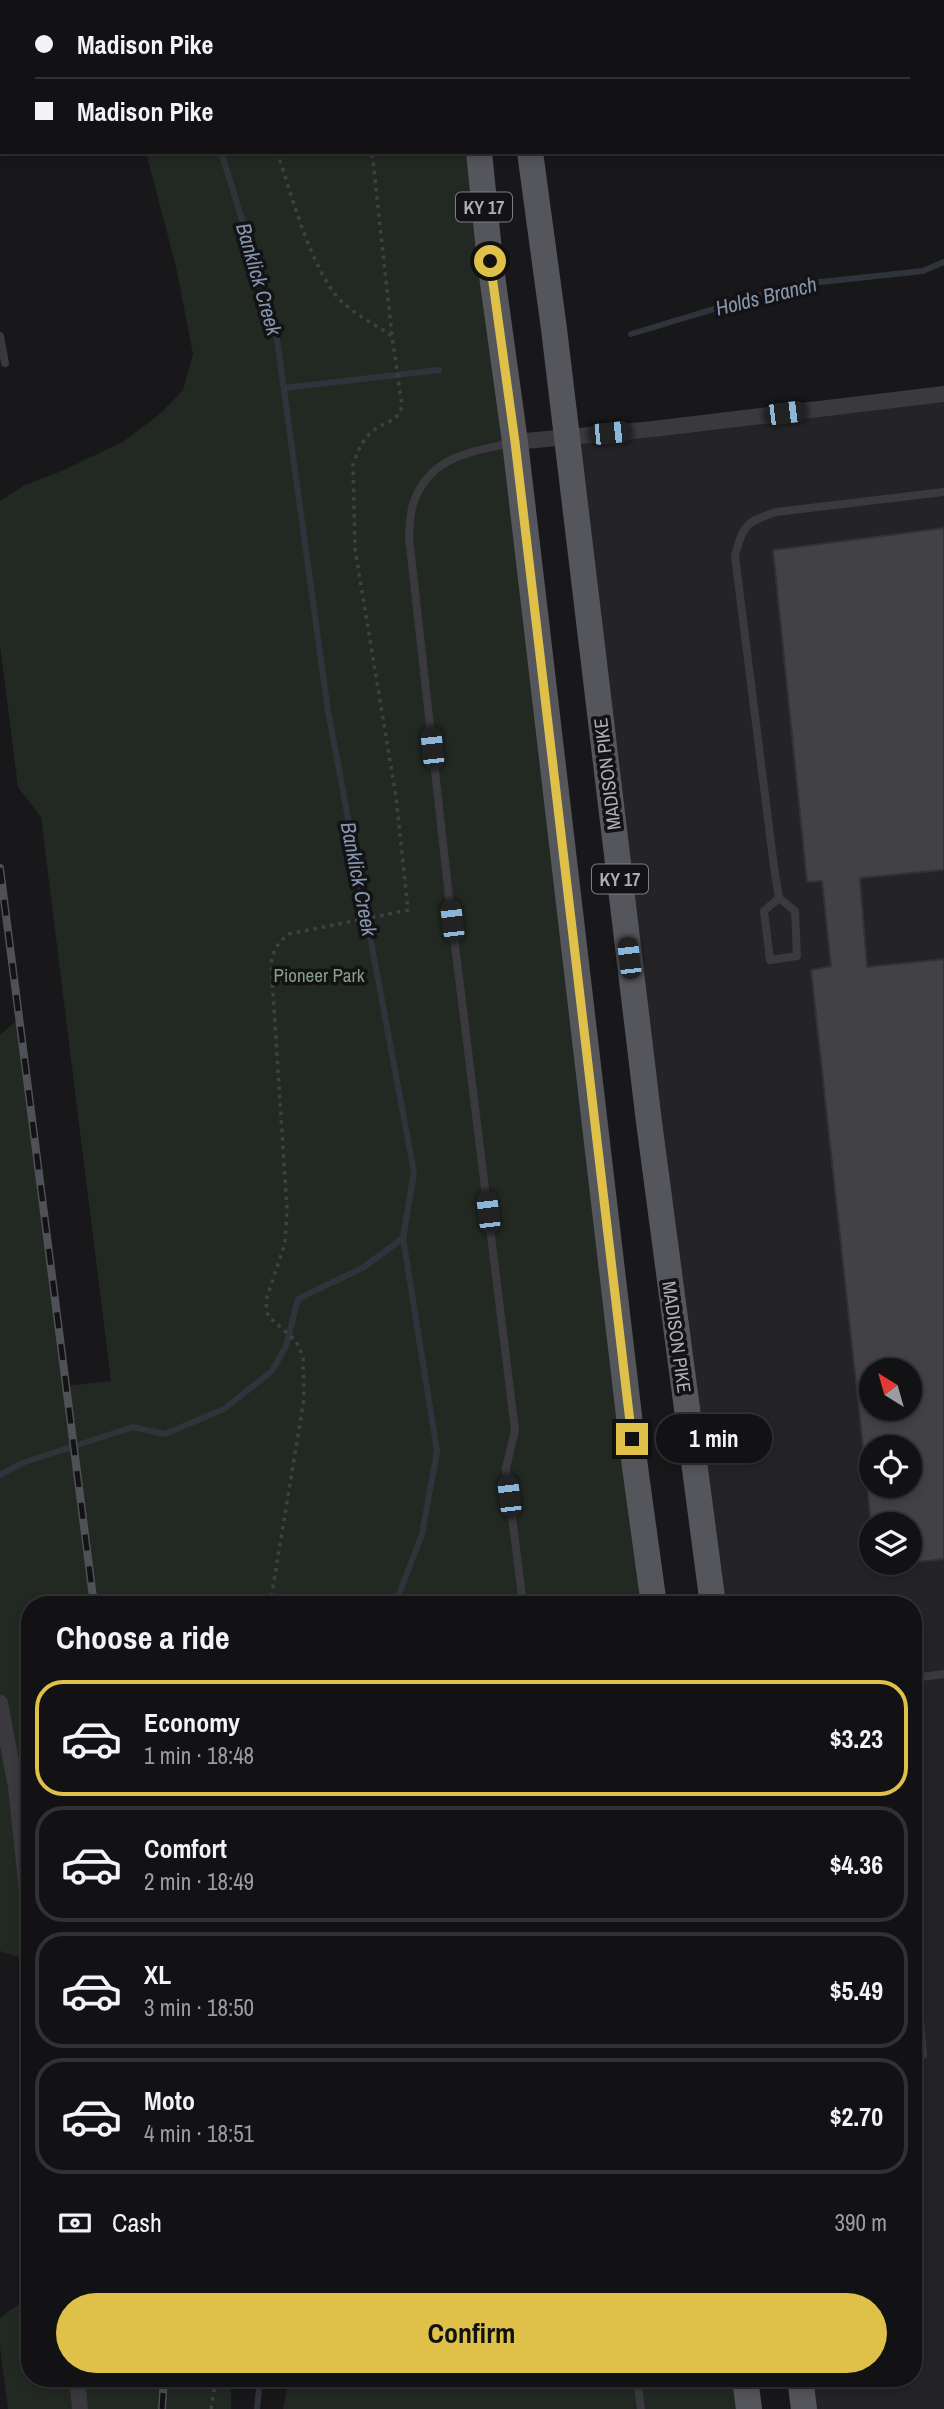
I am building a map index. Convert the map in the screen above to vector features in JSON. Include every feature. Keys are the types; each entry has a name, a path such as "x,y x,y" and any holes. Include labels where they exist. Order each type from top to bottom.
{"main road":[{"name":"KY 17","path":"479,154 653,1596"},
{"name":"MADISON PIKE","path":"530,154 647,1108 712,1596"},
{"path":"746,2387 749,2409"},
{"path":"801,2387 804,2409"}],"street":[{"path":"515,442 944,394"},
{"path":"0,1703 16,1787 21,1834"},
{"path":"78,2387 80,2409"}],"lane":[{"path":"0,336 5,363"},
{"path":"515,442 463,454 442,464 424,480 413,505 409,537 449,897 515,1430 506,1468 522,1596"},
{"path":"779,898 764,911 770,960 797,957 795,911 779,898 735,556 741,532 754,519 776,512 944,492"},
{"path":"922,1677 944,1674"},
{"path":"922,2043 923,2055"},
{"path":"638,2387 641,2409"}],"path":[{"path":"277,154 316,262 326,281 343,303 392,336"},
{"path":"271,1596 304,1399 303,1358 296,1341 268,1317 265,1310 285,1243 288,1209 271,963 279,941 289,934 408,910 396,797 355,548 354,464 365,439 376,429 394,421 400,414 402,405 372,154"},
{"path":"211,2409 215,2387"}],"shaded area":[{"path":"944,394 944,2409 804,2409 801,2387 922,2387 922,1596 712,1596 567,438"}],"green space":[{"name":"Pioneer Park","path":"147,154 479,154 653,1596 21,1596 21,1958 0,1951 0,1035 19,1019 66,1386 111,1381 41,817 18,787 0,645 0,501 25,485 62,471 124,441 161,413 183,390 193,354 176,267"},
{"path":"21,2303 21,2387 231,2387 231,2409 8,2409 0,2347 0,2318"},
{"path":"287,2387 746,2387 749,2409 283,2409"}],"building":[{"path":"944,528 944,870 860,878 867,967 944,959 944,1559 922,1562 922,1512 870,1512 868,1498 922,1498 922,1435 862,1435 860,1421 922,1421 922,1358 859,1358 859,1410 811,970 831,966 822,881 807,882 773,550"}],"waterway":[{"name":"Banklick Creek","path":"222,154 275,325 328,711 414,1172 403,1238 437,1451 422,1534 398,1596"},
{"name":"Holds Branch","path":"631,334 793,285 923,271 944,262"},
{"name":"Holds Branch","path":"284,388 439,370"},
{"path":"0,1475 22,1463 133,1427 165,1434 224,1409 272,1371 286,1346 298,1299 364,1267 403,1238"},
{"name":"Banklick Creek","path":"257,2409 259,2387"}],"railway":[{"path":"0,868 93,1596"},
{"path":"162,2409 163,2387"}],"route":[{"path":"490,261 515,442 632,1439"}]}
